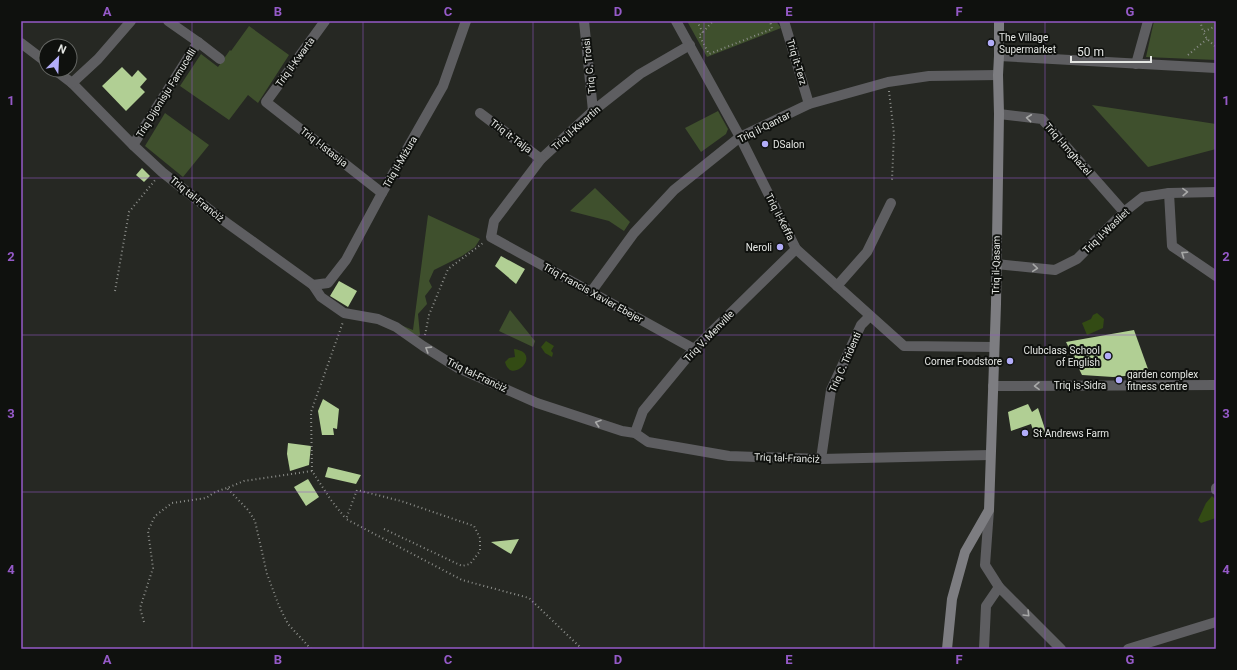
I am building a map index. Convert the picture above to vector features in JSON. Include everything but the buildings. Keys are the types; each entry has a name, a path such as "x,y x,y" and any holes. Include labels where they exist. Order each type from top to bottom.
{"street":[{"path":"72,83 98,59 131,21"},
{"path":"168,21 220,59"},
{"name":"Triq il-Kwarta","path":"266,102 325,21"},
{"name":"Triq il-Miżura","path":"313,286 328,283 346,260 443,86 466,21"},
{"name":"Triq C. Troisi","path":"584,21 593,111"},
{"name":"Triq il-Keffa","path":"676,21 740,137 796,249 904,346 994,347"},
{"name":"Triq it-Terz","path":"784,21 809,104"},
{"name":"Triq il-Qasam","path":"989,510 996,264 999,21"},
{"path":"1136,64 1148,21"},
{"name":"Triq Dijonisju Famucelli","path":"133,145 198,42"},
{"path":"21,43 38,56"},
{"name":"Triq il-Kwartin","path":"491,237 494,221 541,158 593,111 640,74 690,45"},
{"path":"999,56 1216,68"},
{"name":"Triq il-Qantar","path":"591,292 634,233 674,190 740,137 809,104 888,82 929,76 998,75"},
{"name":"Triq tal-Franċiż","path":"66,78 162,172 220,218 313,286 321,297 344,313 378,319 390,324 458,368 536,403 622,431 636,433 648,442 729,456 821,459 990,455"},
{"name":"Triq l-Istasija","path":"266,102 382,193"},
{"name":"Triq it-Talja","path":"480,113 541,158"},
{"name":"Triq l-Imgħażel","path":"999,114 1042,119 1124,212"},
{"name":"Triq il-Wasliet","path":"996,264 1055,270 1077,259 1124,212 1143,197 1169,193 1216,192"},
{"path":"1169,193 1172,246 1216,276"},
{"path":"837,286 868,252 891,203"},
{"name":"Triq Francis Xavier Ebejer","path":"491,237 694,350"},
{"name":"Triq V. Menville","path":"636,433 644,411 694,350 796,249"},
{"name":"Triq C. Tridenti","path":"821,459 832,390 861,326 870,316"},
{"name":"Triq is-Sidra","path":"993,386 1216,386"},
{"path":"989,510 985,565 999,587 1061,649"},
{"path":"947,649 952,599 965,552 989,510"},
{"path":"984,649 986,606 999,587"},
{"path":"1128,649 1216,622"}],"path":[{"path":"697,21 703,33"},
{"path":"713,21 703,33 699,35 709,54 772,29 770,21"},
{"path":"1200,21 1207,39 1216,47"},
{"path":"1203,32 1216,26"},
{"path":"1188,55 1207,39"},
{"path":"888,82 894,134 892,180"},
{"path":"115,291 129,212 162,172"},
{"path":"423,346 429,315 448,269 491,237"},
{"path":"344,313 344,319 311,412 312,471 331,500 346,519 462,580 529,598 582,649"},
{"path":"144,622 140,608 153,568 148,531 155,516 172,504 206,498 215,492 244,481 312,471"},
{"path":"227,488 248,510 255,521 267,574 279,606 288,624 311,649"},
{"path":"346,519 357,490 401,501 474,526 480,538 480,551 470,564 462,566 384,529"}],"shaded area":[{"path":"687,21 776,21 781,28 707,57"},
{"path":"1154,21 1216,21 1216,60 1146,57"},
{"path":"249,26 289,55 258,103 248,95 229,120 180,86 201,54 218,67"},
{"path":"1092,105 1216,124 1216,149 1148,167"},
{"path":"718,111 728,129 726,134 701,152 685,128"},
{"path":"165,113 209,145 183,177 145,146"},
{"path":"595,188 630,222 624,231 609,221 570,211"},
{"path":"428,215 480,239 475,247 462,256 434,270 429,281 432,287 425,296 427,304 418,314 420,335 418,337 398,324 413,330"},
{"path":"510,310 535,341 533,347 499,331"},
{"path":"1097,313 1104,319 1103,328 1087,335 1082,323 1091,319 1093,315"},
{"path":"546,341 554,346 551,351 553,353 552,357 545,353 541,347"},
{"path":"514,349 522,352 526,356 526,361 523,366 513,371 508,368 505,362 509,358 515,357"},
{"path":"1212,496 1216,500 1216,518 1201,523 1198,520 1206,503"}],"place":[{"name":"The Village Supermarket","path":"991,43"},
{"name":"DSalon","path":"765,144"},
{"name":"Neroli","path":"780,247"},
{"name":"Clubclass School of English","path":"1108,356"},
{"name":"Corner Foodstore","path":"1010,361"},
{"name":"garden complex fitness centre","path":"1119,380"},
{"name":"St Andrews Farm","path":"1025,433"}]}
